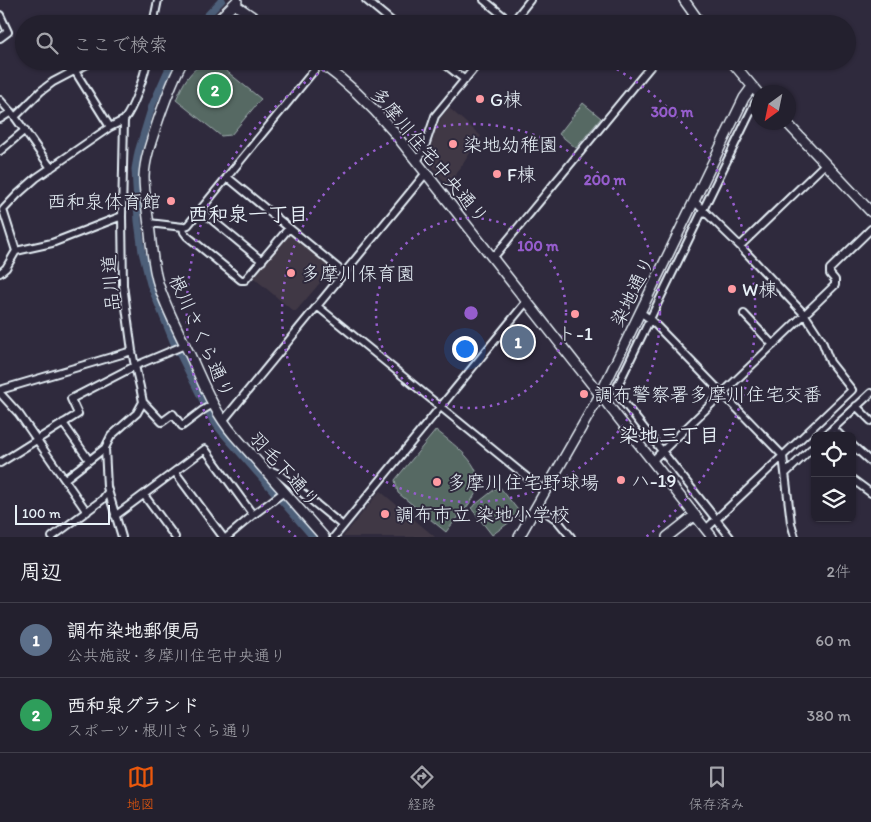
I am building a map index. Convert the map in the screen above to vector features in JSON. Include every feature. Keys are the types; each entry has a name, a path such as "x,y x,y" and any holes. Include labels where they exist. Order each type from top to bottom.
{"street":[{"path":"154,15 158,0"},
{"path":"366,0 384,15"},
{"path":"484,0 502,15"},
{"path":"518,15 530,0"},
{"path":"684,0 694,14"},
{"path":"223,15 236,2 252,15"},
{"path":"0,15 8,32 0,38"},
{"name":"品川道","path":"143,402 132,351 123,285 122,216 124,120 136,95 144,70"},
{"name":"根川さくら通り","path":"179,70 168,94 147,157 144,175 153,263 158,284 183,346 211,405 223,421"},
{"path":"148,223 183,227 188,225 313,70"},
{"name":"多摩川住宅中央通り","path":"330,70 367,102 387,124 712,537"},
{"path":"452,70 465,80"},
{"path":"417,161 424,152 435,116 473,70"},
{"path":"493,258 648,70"},
{"name":"染地通り","path":"739,70 752,85"},
{"path":"0,119 13,114 53,82 75,71 110,127"},
{"name":"染地通り","path":"519,537 600,395 744,98 751,93"},
{"path":"0,100 13,114 51,168"},
{"path":"730,537 616,392 616,389 751,111"},
{"path":"16,251 3,210 36,178 110,127 124,120"},
{"path":"0,151 25,130"},
{"path":"793,130 871,212"},
{"path":"740,246 825,164"},
{"path":"223,421 426,173"},
{"path":"227,177 344,273"},
{"path":"694,201 740,246 805,315 822,340 830,362 852,390 706,529"},
{"path":"200,210 262,261"},
{"path":"0,274 16,251 52,242 122,216"},
{"path":"183,227 186,236 241,280 245,280 288,228"},
{"path":"652,461 835,285 830,269 871,229"},
{"path":"334,537 526,301"},
{"path":"317,306 545,492"},
{"path":"640,312 650,319 783,456 791,523 795,537"},
{"path":"744,314 773,345"},
{"path":"0,463 78,414 72,399 135,366 183,346"},
{"path":"87,512 0,391 132,351"},
{"path":"829,432 871,393"},
{"path":"122,537 114,516 107,487 106,448 111,436 137,413 143,402 162,422 173,414 182,426 211,405"},
{"path":"856,406 871,421"},
{"name":"羽毛下通り","path":"223,421 268,473 280,496 324,537"},
{"path":"63,423 89,460"},
{"path":"833,428 837,432"},
{"path":"65,479 106,448"},
{"path":"114,516 205,449 253,515"},
{"path":"856,449 871,462"},
{"path":"786,473 811,451"},
{"path":"268,473 272,471 279,474 343,526"},
{"path":"175,472 223,537"},
{"path":"856,482 871,493"},
{"path":"52,537 102,500 108,492"},
{"path":"144,494 175,537"},
{"path":"227,537 280,496"},
{"path":"537,506 557,520 571,537"},
{"path":"667,537 695,515"}],"shaded area":[{"name":"染地幼稚園","path":"449,108 481,136 448,187 429,162 429,153 441,118"},
{"name":"多摩川保育園","path":"290,233 330,267 330,271 296,311 293,311 253,276 286,235"},
{"name":"調布市立 染地小学校","path":"380,491 435,537 343,537"}],"green space":[{"path":"194,70 225,70 261,99 231,135 221,136 176,100 187,78"},
{"path":"583,103 601,118 576,148 559,134"},
{"name":"多摩川住宅野球場","path":"436,430 469,459 478,477 478,487 473,498 446,532 398,493 395,480"},
{"path":"499,486 521,514 492,535 471,508"}],"waterway":[{"path":"208,15 222,0"},
{"path":"168,70 152,106 138,152 135,169 142,252 150,284 173,341 212,419 313,537"}],"place":[{"name":"西和泉グランド","path":"215,90"},
{"name":"G棟","path":"480,99"},
{"name":"染地幼稚園","path":"453,144"},
{"name":"F棟","path":"497,174"},
{"name":"西和泉体育館","path":"171,201"},
{"name":"多摩川保育園","path":"291,273"},
{"name":"W棟","path":"732,289"},
{"name":"ト-1","path":"575,314"},
{"name":"調布染地郵便局","path":"518,342"},
{"name":"調布警察署多摩川住宅交番","path":"584,394"},
{"name":"ハ-19","path":"621,480"},
{"name":"多摩川住宅野球場","path":"437,482"},
{"name":"調布市立 染地小学校","path":"385,514"}],"district":[{"name":"西和泉一丁目","path":"248,214"},
{"name":"染地三丁目","path":"669,435"}]}
